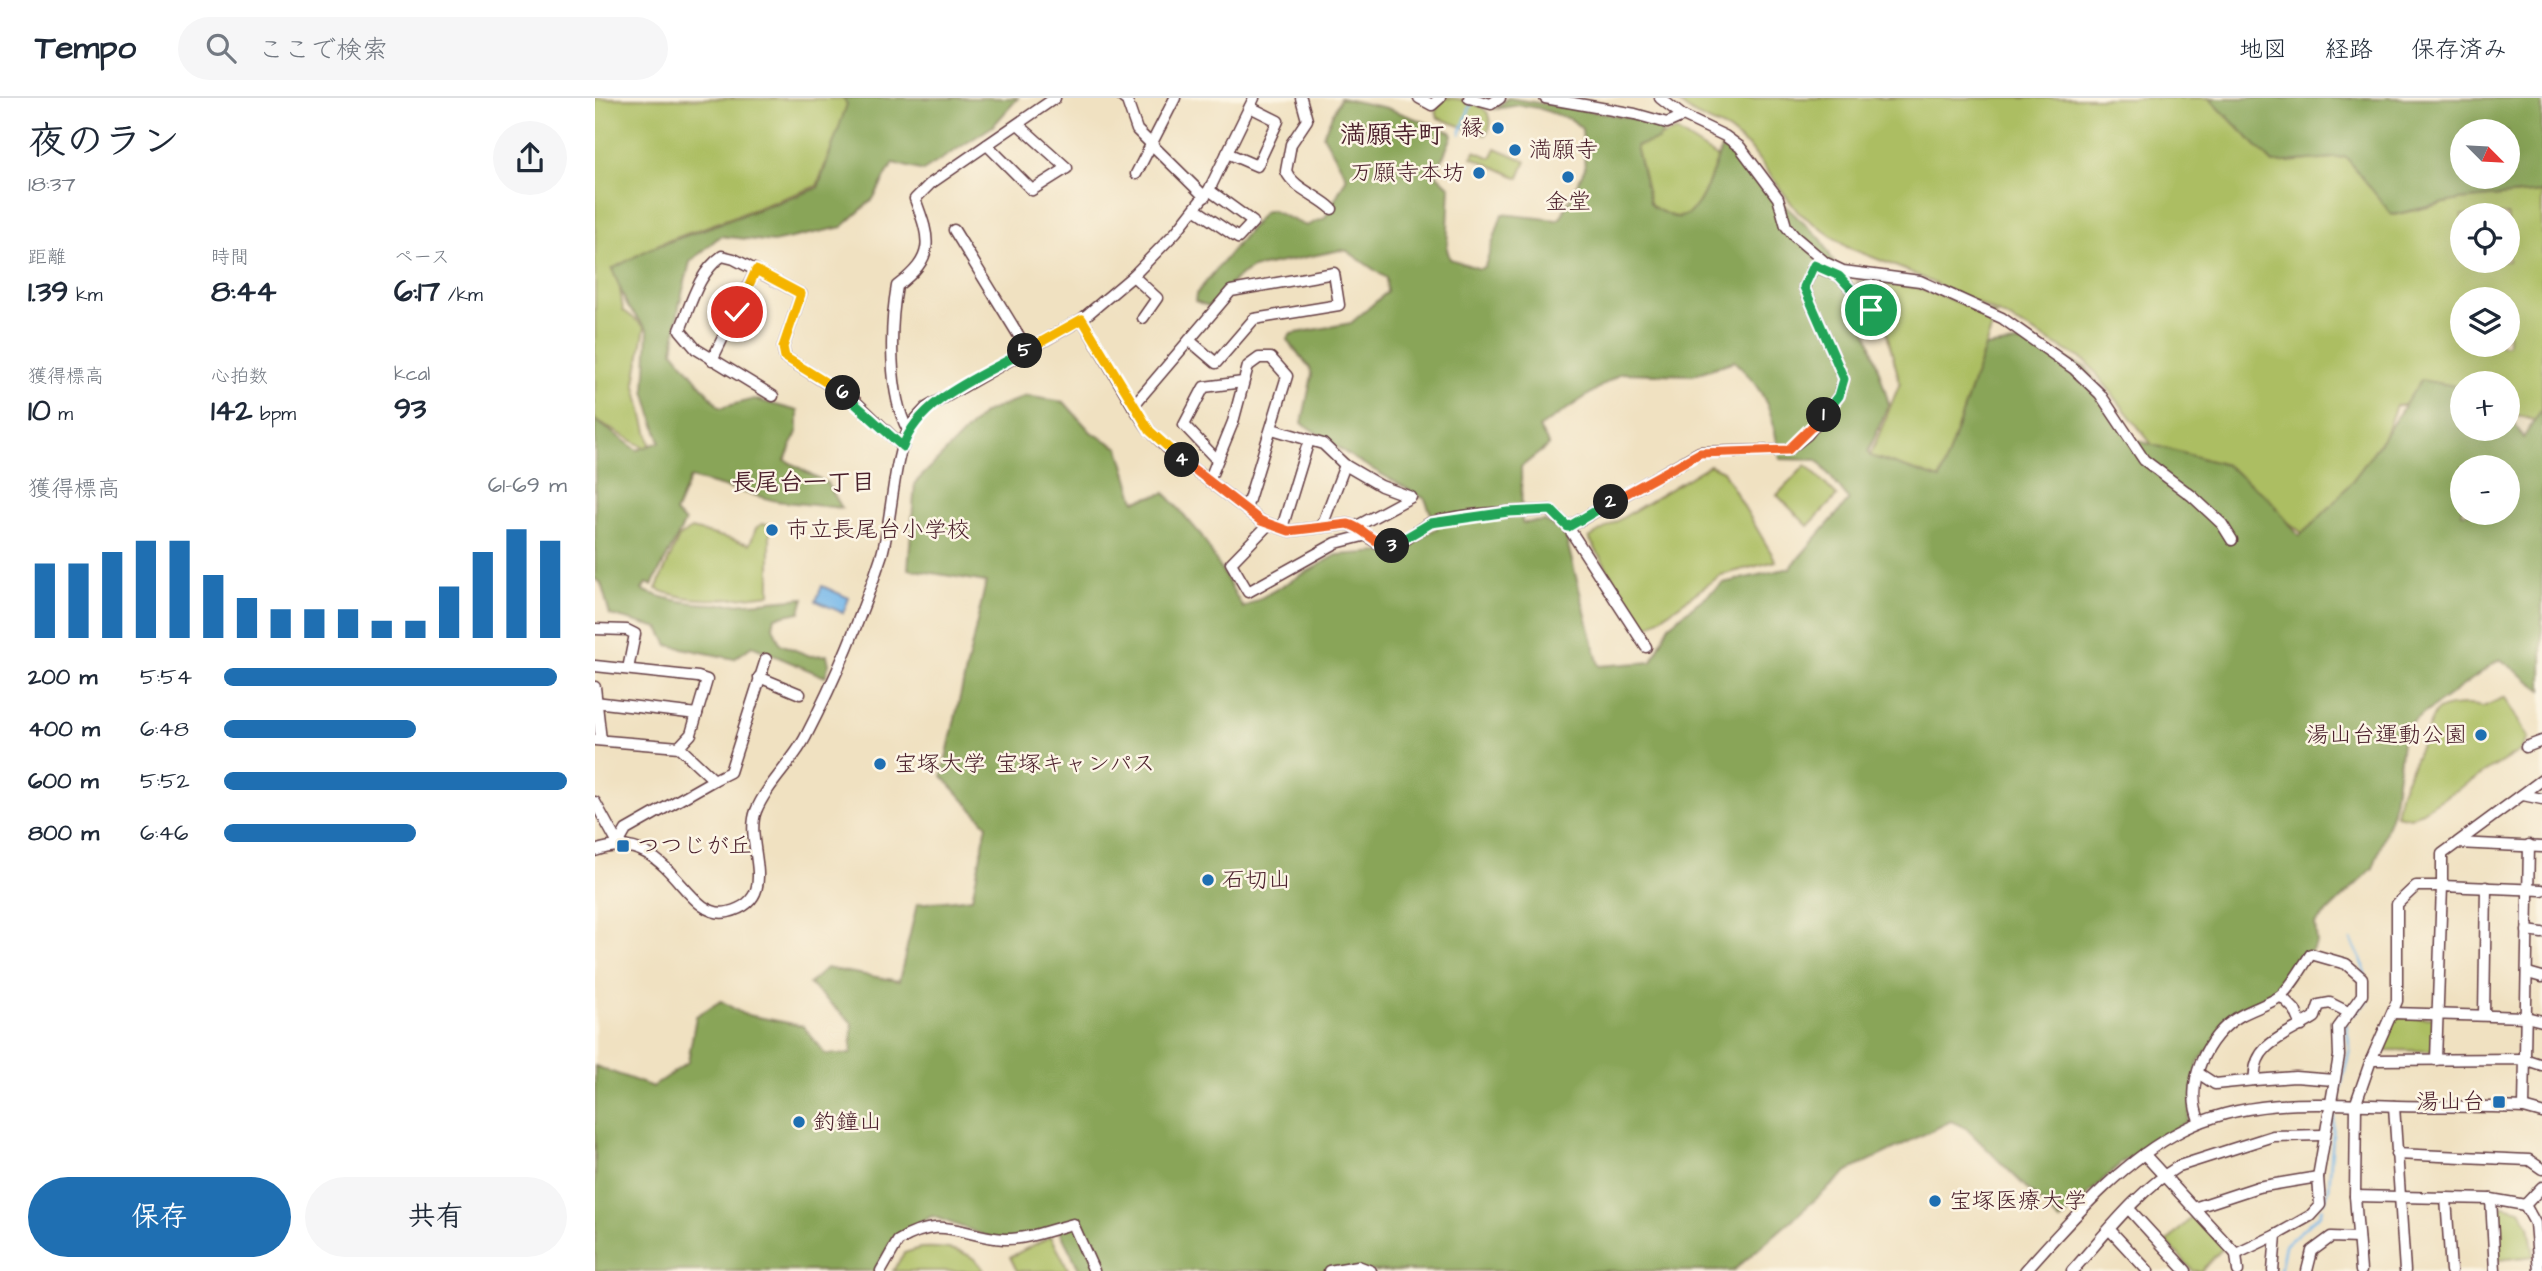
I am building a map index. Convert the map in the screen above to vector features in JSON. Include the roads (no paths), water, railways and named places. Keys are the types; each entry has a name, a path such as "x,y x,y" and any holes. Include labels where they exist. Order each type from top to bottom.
{"street":[{"path":"908,430 903,421 894,374 892,314 897,286 918,270 927,253 927,232 915,199 930,184 1055,98"},
{"path":"1123,98 1137,130 1152,145 1207,193 1253,222 1238,238 1195,209"},
{"path":"1136,174 1175,98"},
{"path":"1301,98 1307,120 1291,144 1286,171 1293,181 1332,209"},
{"path":"1419,98 1432,105 1440,98"},
{"path":"1469,98 1491,104 1500,98"},
{"path":"1545,98 1635,114 1667,123 1683,116"},
{"path":"1660,98 1683,116 1725,136 1740,147 1778,198 1786,226 1826,263 1843,271 1920,281 2003,318 2074,369 2100,394 2144,460 2192,496 2222,524 2232,540"},
{"path":"595,802 618,844 667,865 701,907 729,912 746,903 755,893 759,880 753,841 756,810 807,735 858,618 883,551 908,430 926,408 1082,319 1133,276 1207,193 1252,102 1278,121 1257,166 1227,153"},
{"path":"987,145 1032,190 1067,168 1019,125"},
{"path":"954,229 1027,349"},
{"path":"773,396 696,349 680,330 700,281 712,264 722,256 756,270 801,294 783,347 785,357 856,402 903,447"},
{"path":"1568,527 1700,453 1788,450 1807,435 1839,396 1844,379 1804,287 1814,265 1839,276 1871,310"},
{"path":"712,360 756,270"},
{"path":"1133,406 1189,340 1231,291 1334,273 1339,305 1254,319 1216,363 1189,340"},
{"path":"1133,276 1157,298 1143,318"},
{"path":"1082,319 1133,406 1163,444 1269,524 1289,531 1322,526 1357,526 1411,497 1381,486 1345,465 1322,444 1272,429"},
{"path":"1209,481 1233,422 1248,366 1259,358 1271,358 1287,376 1246,509"},
{"path":"1217,460 1184,425 1203,387 1243,382"},
{"path":"1282,528 1309,440"},
{"path":"1322,526 1345,465"},
{"path":"1357,526 1383,546 1392,546 1431,523 1551,510 1568,527 1646,647"},
{"path":"1269,524 1231,563 1248,592 1336,543 1367,535"},
{"path":"595,629 627,630 635,634 628,669"},
{"path":"595,851 618,844 626,831 730,772 766,659"},
{"path":"595,666 707,680 691,734 679,747"},
{"path":"759,677 800,694"},
{"path":"595,687 598,740 679,747 714,780"},
{"path":"596,702 697,714"},
{"path":"2526,747 2542,741"},
{"path":"2436,1059 2442,854 2542,780"},
{"path":"2523,796 2542,799"},
{"path":"2457,842 2542,847"},
{"path":"2524,1108 2529,845"},
{"path":"2361,1271 2355,1196 2355,1103 2397,1001 2397,904 2416,886 2542,890"},
{"path":"2484,1015 2486,887"},
{"path":"2527,931 2542,933"},
{"path":"2200,1122 2194,1108 2199,1062 2223,1029 2238,1017 2280,996 2311,954 2346,964 2362,978 2362,995 2338,1028 2339,1056 2334,1080 2334,1103 2323,1135 2318,1177 2320,1205 2310,1216 2236,1254"},
{"path":"2528,973 2542,977"},
{"path":"2280,996 2295,1010 2302,1026"},
{"path":"2255,1080 2253,1066 2261,1053 2273,1041 2315,1017 2319,1005 2330,1003 2348,1012"},
{"path":"2393,1013 2526,1017 2542,1021"},
{"path":"2371,1060 2524,1059 2542,1065"},
{"path":"2198,1073 2215,1083 2295,1077 2334,1080"},
{"path":"2025,1271 2087,1205 2144,1154 2200,1122 2279,1104 2355,1103 2524,1108 2542,1113"},
{"path":"2394,1106 2398,1198 2405,1271"},
{"path":"2072,1271 2165,1174 2201,1158 2273,1136 2323,1135"},
{"path":"2144,1154 2236,1254 2238,1271"},
{"path":"2396,1154 2529,1160 2542,1168"},
{"path":"2194,1208 2258,1187 2318,1177"},
{"path":"2525,1205 2542,1187"},
{"path":"2355,1196 2491,1199 2525,1205"},
{"path":"2446,1198 2451,1271"},
{"path":"2491,1199 2495,1271"},
{"path":"2525,1205 2535,1223 2539,1271"},
{"path":"2129,1209 2184,1270"},
{"path":"881,1271 898,1241 932,1228 958,1228 1005,1239 1073,1224 1094,1271"},
{"path":"2110,1230 2146,1270"},
{"path":"2273,1271 2276,1235"},
{"path":"2307,1271 2312,1251 2331,1237 2358,1238"},
{"path":"1329,1271 1358,1266 1371,1271"}],"water":[{"path":"822,586 849,598 843,613 816,601"}],"waterway":[{"path":"1460,134 1471,104"},
{"path":"2351,940 2364,966 2365,976"},
{"path":"2353,1015 2367,1001 2366,993"},
{"path":"2337,1102 2350,1049 2346,1023"},
{"path":"2324,1202 2329,1188 2335,1108"},
{"path":"2280,1271 2285,1245 2320,1214 2322,1208"}],"place":[{"name":"縁","path":"1498,128"},
{"name":"満願寺","path":"1515,150"},
{"name":"万願寺本坊","path":"1479,173"},
{"name":"金堂","path":"1568,177"},
{"name":"市立長尾台小学校","path":"772,530"},
{"name":"湯山台運動公園","path":"2481,735"},
{"name":"宝塚大学 宝塚キャンパス","path":"880,764"},
{"name":"つつじが丘","path":"623,846"},
{"name":"石切山","path":"1208,880"},
{"name":"湯山台","path":"2499,1102"},
{"name":"釣鐘山","path":"799,1122"},
{"name":"宝塚医療大学","path":"1935,1201"}],"district":[{"name":"満願寺町","path":"1392,135"},
{"name":"長尾台一丁目","path":"803,483"}]}
